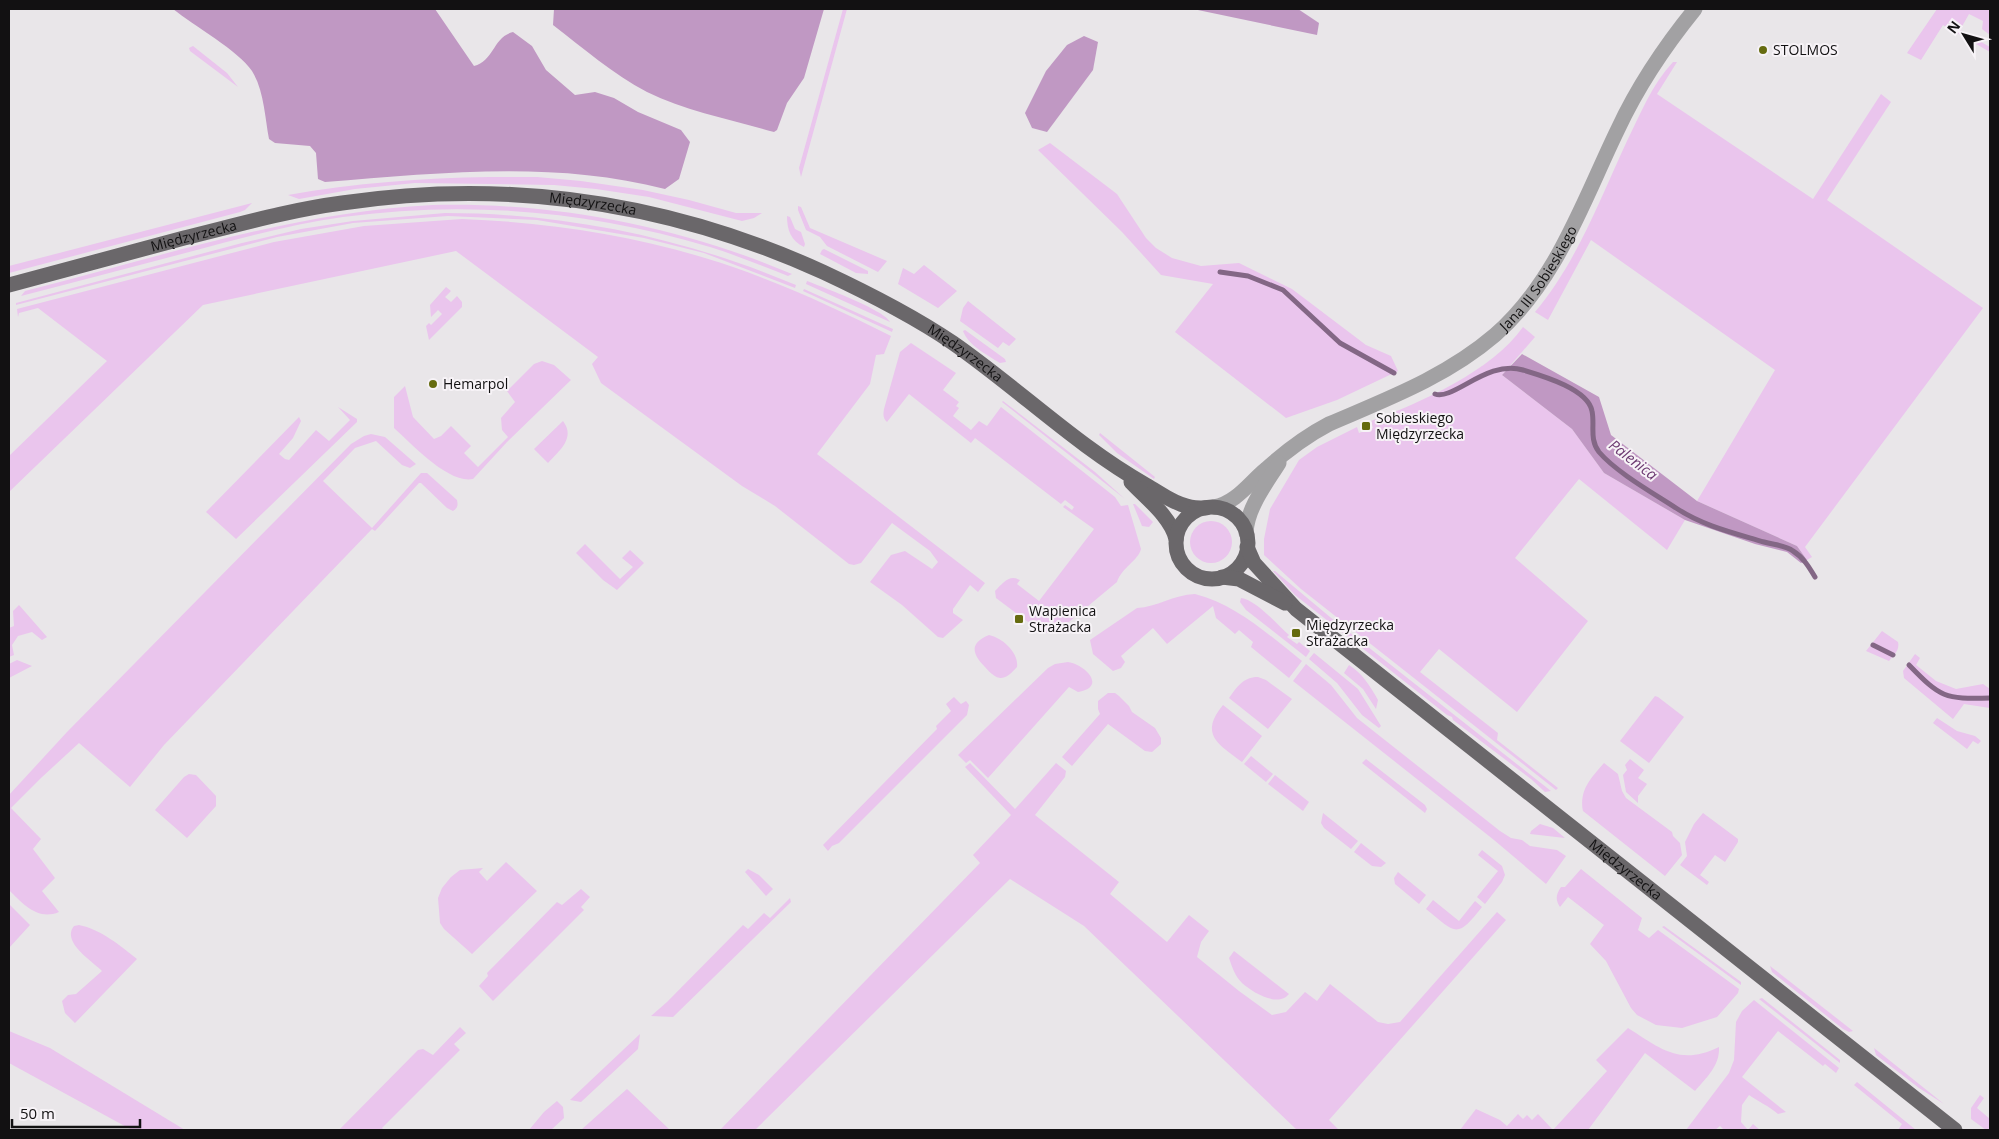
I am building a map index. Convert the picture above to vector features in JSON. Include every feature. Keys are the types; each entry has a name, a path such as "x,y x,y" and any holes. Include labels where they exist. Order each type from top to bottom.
{"main road":[{"name":"Międzyrzecka","path":"9,285 254,220 341,203 396,196 471,194 550,198 612,205 695,224 738,237 801,262 878,298 937,332 1117,469 1181,505 1193,508 1210,507"},
{"name":"Międzyrzecka","path":"1117,469 1167,521 1176,539"},
{"path":"1210,507 1222,508 1234,514 1243,525 1247,540 1243,560 1237,568 1222,577 1206,578 1195,575 1187,569 1179,557 1176,539 1180,527 1186,518 1195,511 1210,507"},
{"name":"Międzyrzecka","path":"1247,540 1254,562 1296,609 1955,1130"},
{"name":"Międzyrzecka","path":"1222,577 1239,580 1296,609"}],"street":[{"name":"Jana III Sobieskiego","path":"1210,507 1223,505 1232,500 1267,467 1304,439 1329,424 1420,385 1452,367 1496,334 1520,310 1541,283 1566,241 1618,128 1645,78 1695,9"},
{"name":"Jana III Sobieskiego","path":"1247,540 1247,523 1256,501 1286,453"}],"shaded area":[{"path":"173,9 435,9 474,66 486,59 501,39 513,32 532,46 546,70 575,95 595,92 614,98 638,112 681,130 690,142 679,179 665,189 581,174 496,171 410,175 325,182 318,179 316,153 310,146 275,143 269,139 264,104 259,87 246,63 227,47"},
{"path":"554,9 824,9 804,78 787,103 777,130 774,132 693,110 662,99 634,85 553,25"},
{"path":"843,9 847,9 801,177 799,168"},
{"path":"1193,9 1298,9 1319,23 1317,35"},
{"path":"1937,9 1990,9 1990,35 1982,29 1983,21 1969,14 1960,30 1990,47 1990,52 1943,25 1921,60 1907,53"},
{"path":"1084,36 1098,42 1093,70 1047,132 1032,128 1025,113 1046,71 1067,45"},
{"path":"193,46 227,73 238,87 190,51 189,48"},
{"path":"1673,62 1677,62 1657,94 1813,199 1881,94 1891,102 1827,200 1983,308 1805,547 1812,557 1807,560 1797,546 1697,501 1775,370 1591,240 1548,320 1535,312 1550,293 1587,230 1647,100"},
{"path":"1050,143 1117,194 1146,238 1156,248 1172,258 1201,266 1239,263 1292,289 1366,345 1391,356 1398,371 1337,400 1286,418 1175,332 1213,284 1161,275 1122,232 1038,150"},
{"path":"490,177 537,177 581,181 643,190 736,213 762,213 754,218 742,221 649,197 554,185 415,183 355,189 299,199 288,195 338,187 389,182"},
{"path":"252,203 240,212 9,273 9,266"},
{"path":"433,205 525,208 616,220 661,230 705,243 749,257 792,274 788,276 710,247 620,225 528,212 436,209 389,212 305,223 21,296 25,291 278,226 381,209"},
{"path":"798,206 801,207 810,228 887,261 878,272 827,246 820,237 806,230"},
{"path":"445,213 535,218 580,223 624,231 711,254 754,268 796,285 795,288 704,253 644,238 537,220 448,216 353,223 277,237 16,305 16,303 301,229 353,221"},
{"path":"787,216 790,217 795,229 801,232 805,244 804,247 793,238 788,226"},
{"path":"462,219 554,226 646,242 676,250 776,283 823,303 891,336 884,354 876,355 870,384 817,454 985,583 978,592 970,585 953,609 953,613 963,620 943,638 938,637 902,605 870,582 891,555 905,551 932,569 938,562 930,551 892,523 861,563 849,564 775,506 742,486 601,383 592,364 598,357 456,251 203,305 9,492 9,456 107,361 38,308 19,313 18,317 17,309 274,242 364,226"},
{"path":"824,249 868,271 868,274 856,273 820,254"},
{"path":"924,265 957,291 938,308 898,284 903,268 914,274"},
{"path":"807,281 865,305 886,317 890,322 806,284"},
{"path":"446,287 451,291 445,297 451,302 457,296 462,302 462,307 429,340 426,326 429,323 431,325 442,314 438,310 431,317 430,305"},
{"path":"804,289 893,329 892,332 803,291"},
{"path":"968,301 1016,339 1009,346 1003,342 998,348 960,321 963,308"},
{"path":"1523,327 1535,337 1502,375 1572,429 1604,473 1685,520 1667,550 1579,479 1515,558 1588,621 1517,712 1439,649 1420,672 1498,733 1497,740 1558,788 1556,790 1301,589 1264,555 1264,539 1270,509 1299,460 1317,447 1357,427 1359,433 1373,428 1371,421 1411,405 1454,384 1493,358 1510,343"},
{"path":"965,330 1005,359 1006,362 1000,363 978,349 965,336 963,331"},
{"path":"911,343 956,373 943,390 959,402 956,406 959,408 953,416 971,430 979,421 987,426 1001,407 1115,497 1121,506 1128,505 1141,549 1137,557 1122,572 1117,582 1058,631 1043,633 996,598 995,591 1006,580 1016,578 1020,580 1017,584 1039,601 1094,529 1063,507 1065,505 1072,510 1074,507 1065,500 1061,504 975,438 971,443 909,394 887,422 884,416 884,409 900,352"},
{"path":"1522,354 1599,397 1611,435 1697,501 1797,546 1807,560 1801,563 1787,552 1755,544 1685,520 1604,473 1572,429 1502,375"},
{"path":"542,361 554,365 571,380 507,442 473,479 463,479 442,469 430,461 394,428 394,397 405,386 413,417 434,439 441,436 451,426 471,446 464,453 478,467 508,437 502,430 501,418 515,402 507,391 534,364"},
{"path":"1002,402 1095,472 1125,499"},
{"path":"338,407 357,419 357,422 236,539 206,512 299,417 301,421 293,438 279,454 285,459 289,460 316,430 329,441 350,420"},
{"path":"563,421 567,427 567,439 561,449 548,463 534,449"},
{"path":"1100,433 1155,477 1154,479 1117,453 1099,435"},
{"path":"371,434 385,437 416,464 410,468 402,465 376,441 355,448 323,481 372,528 421,473 427,473 457,500 456,509 453,511 447,508 419,483 375,531 372,529 164,745 130,787 79,743 41,778 11,808 41,839 33,849 55,878 42,891 59,912 44,914 31,910 9,890 9,795 67,732 351,444"},
{"path":"1133,504 1153,522 1149,527 1142,526"},
{"path":"1215,521 1223,524 1229,530 1232,542 1229,554 1223,560 1207,563 1199,560 1193,554 1190,538 1193,530 1199,524"},
{"path":"585,544 620,579 633,567 622,558 630,550 644,563 617,590 603,580 576,553"},
{"path":"1273,571 1551,791 1545,792 1531,779 1295,595"},
{"path":"1195,594 1225,605 1239,613 1302,661 1289,678 1251,647 1253,642 1239,630 1235,634 1216,618 1213,606 1167,644 1153,628 1121,656 1125,662 1121,668 1113,671 1093,654 1090,640 1137,608 1151,606 1179,596"},
{"path":"1241,598 1260,608 1289,635 1287,637 1297,644 1299,642 1310,651 1306,657 1246,610 1240,602"},
{"path":"19,605 47,637 42,640 32,632 18,636 12,645 14,655 9,657 9,628 14,626 13,611"},
{"path":"1882,631 1898,642 1897,650 1889,661 1866,651"},
{"path":"989,635 1005,643 1013,652 1017,662 1017,667 1012,672 1001,678 989,672 975,653 978,642"},
{"path":"1314,653 1358,689 1381,726 1379,728 1362,715 1337,683 1309,659"},
{"path":"1915,654 1920,658 1916,665 1936,681 1956,689 1983,684 1990,689 1990,708 1964,704 1953,719 1904,678 1903,671"},
{"path":"17,660 32,666 9,678 9,664"},
{"path":"1068,662 1087,671 1091,676 1091,686 1078,692 1069,687 988,778 970,760 966,763 958,755 1048,668 1055,664"},
{"path":"1306,664 1331,685 1357,718 1500,831 1511,838 1522,840 1530,846 1557,850 1566,856 1546,884 1494,840 1293,681"},
{"path":"1349,665 1362,676 1372,690 1378,700 1376,709 1363,689 1344,673"},
{"path":"1258,677 1266,680 1292,699 1268,729 1229,698 1244,681"},
{"path":"1108,693 1115,693 1129,706 1132,712 1155,728 1161,738 1161,744 1152,752 1145,751 1108,724 1072,766 1062,757 1100,714 1098,701"},
{"path":"1655,696 1684,717 1649,763 1620,741"},
{"path":"954,697 961,704 966,701 969,705 967,715 839,843 832,846 828,851 823,845 937,729 936,726 951,711 946,704"},
{"path":"1223,705 1262,736 1242,762 1214,738 1212,724"},
{"path":"1937,718 1957,731 1975,736 1981,741 1978,744 1973,741 1967,749 1933,723"},
{"path":"1251,756 1273,774 1266,782 1244,764"},
{"path":"1366,759 1425,805 1427,809 1425,813 1362,763"},
{"path":"1630,759 1644,770 1638,778 1647,784 1638,796 1638,803 1626,792 1623,775 1627,770 1625,765"},
{"path":"970,763 1015,809 1056,763 1066,771 1065,777 1035,815 1119,882 1110,894 1167,942 1189,915 1209,931 1201,942 1197,957 1272,1015 1286,1012 1305,992 1317,1001 1330,984 1378,1022 1388,1024 1400,1022 1497,912 1506,920 1329,1120 1339,1130 1297,1130 1084,926 1010,879 755,1130 720,1130 980,863 973,855 1011,815 965,767"},
{"path":"1604,763 1618,774 1622,791 1626,798 1672,832 1673,836 1680,843 1682,855 1665,876 1583,811 1584,791"},
{"path":"189,774 196,775 216,796 216,806 187,838 155,810 184,777"},
{"path":"1275,775 1309,802 1303,811 1268,784"},
{"path":"1323,813 1358,841 1351,849 1324,828 1321,823"},
{"path":"1703,813 1738,839 1725,862 1715,855 1700,875 1709,882 1707,885 1680,865 1687,856 1685,842 1694,824"},
{"path":"1540,824 1553,828 1565,838 1530,834"},
{"path":"1361,843 1386,863 1381,867 1372,866 1354,852"},
{"path":"1482,850 1502,866 1505,875 1502,882 1485,904 1477,897 1498,871 1478,855"},
{"path":"506,862 537,891 472,954 444,929 440,923 438,898 442,888 460,870 483,868 479,872 487,881"},
{"path":"748,869 759,875 773,889 766,896 745,872"},
{"path":"1581,869 1642,918 1638,930 1649,938 1658,930 1739,989 1738,993 1717,1017 1682,1028 1656,1025 1637,1015 1631,1008 1606,961 1590,944 1604,925 1568,897 1560,907 1557,902 1557,895 1561,887 1565,887"},
{"path":"1398,872 1426,895 1419,904 1395,884 1394,878"},
{"path":"581,889 590,897 581,907 584,910 493,1001 479,986 488,976 487,973 557,902 562,905"},
{"path":"790,898 791,902 673,1017 651,1016 743,925 748,929 764,913 770,918"},
{"path":"1433,900 1459,921 1475,901 1482,907 1466,925 1455,929 1450,928 1426,909"},
{"path":"9,904 30,925 9,948"},
{"path":"79,925 102,934 137,959 75,1023 65,1013 62,1001 68,995 76,994 102,971 79,951 71,938 74,926"},
{"path":"1664,926 1741,982 1741,985 1662,927"},
{"path":"1234,951 1289,994 1284,998 1272,999 1246,987 1237,977 1229,958"},
{"path":"1770,966 1853,1031 1849,1032 1843,1029 1772,972"},
{"path":"1762,998 1840,1060 1840,1063 1759,999"},
{"path":"1754,1000 1839,1068 1836,1073 1825,1064 1823,1066 1778,1031 1742,1077 1786,1112 1778,1114 1749,1095 1742,1105 1741,1122 1748,1130 1724,1130 1720,1126 1715,1130 1686,1130 1729,1073 1734,1060 1736,1022 1742,1011"},
{"path":"460,1027 466,1033 454,1044 460,1050 382,1128 384,1130 339,1130 418,1050 423,1049 433,1055"},
{"path":"1628,1028 1661,1048 1682,1055 1693,1055 1719,1047 1715,1066 1695,1091 1645,1053 1588,1130 1553,1130 1607,1071 1596,1060"},
{"path":"9,1031 50,1048 185,1130 132,1130 9,1063"},
{"path":"640,1034 638,1049 581,1102 570,1100"},
{"path":"1874,1048 1944,1104 1919,1088 1876,1055"},
{"path":"1857,1082 1916,1130 1898,1130 1902,1124 1854,1085"},
{"path":"627,1089 670,1130 581,1130"},
{"path":"1980,1095 1984,1098 1977,1108 1990,1119 1990,1130 1986,1130 1971,1119 1971,1108"},
{"path":"557,1101 563,1107 564,1118 551,1130 529,1130 544,1112"},
{"path":"1476,1109 1500,1120 1507,1126 1518,1114 1523,1119 1527,1115 1532,1120 1538,1114 1553,1130 1460,1130"},
{"path":"1753,1124 1760,1130 1748,1130"}],"waterway":[{"name":"Palenica","path":"1220,272 1248,276 1283,290 1340,343 1394,373"},
{"name":"Palenica","path":"1435,394 1443,395 1497,370 1510,368 1523,370 1564,384 1589,403 1593,416 1593,437 1596,447 1606,460 1625,475 1697,520 1730,532 1790,549 1803,559 1815,577"},
{"name":"Palenica","path":"1873,645 1893,655"},
{"name":"Palenica","path":"1909,665 1929,684 1944,694 1962,698 1990,698"}],"place":[{"name":"STOLMOS","path":"1763,50"},
{"name":"Hemarpol","path":"433,384"},
{"name":"Sobieskiego Międzyrzecka","path":"1366,426"},
{"name":"Wapienica Strażacka","path":"1019,619"},
{"name":"Międzyrzecka Strażacka","path":"1296,633"}]}
